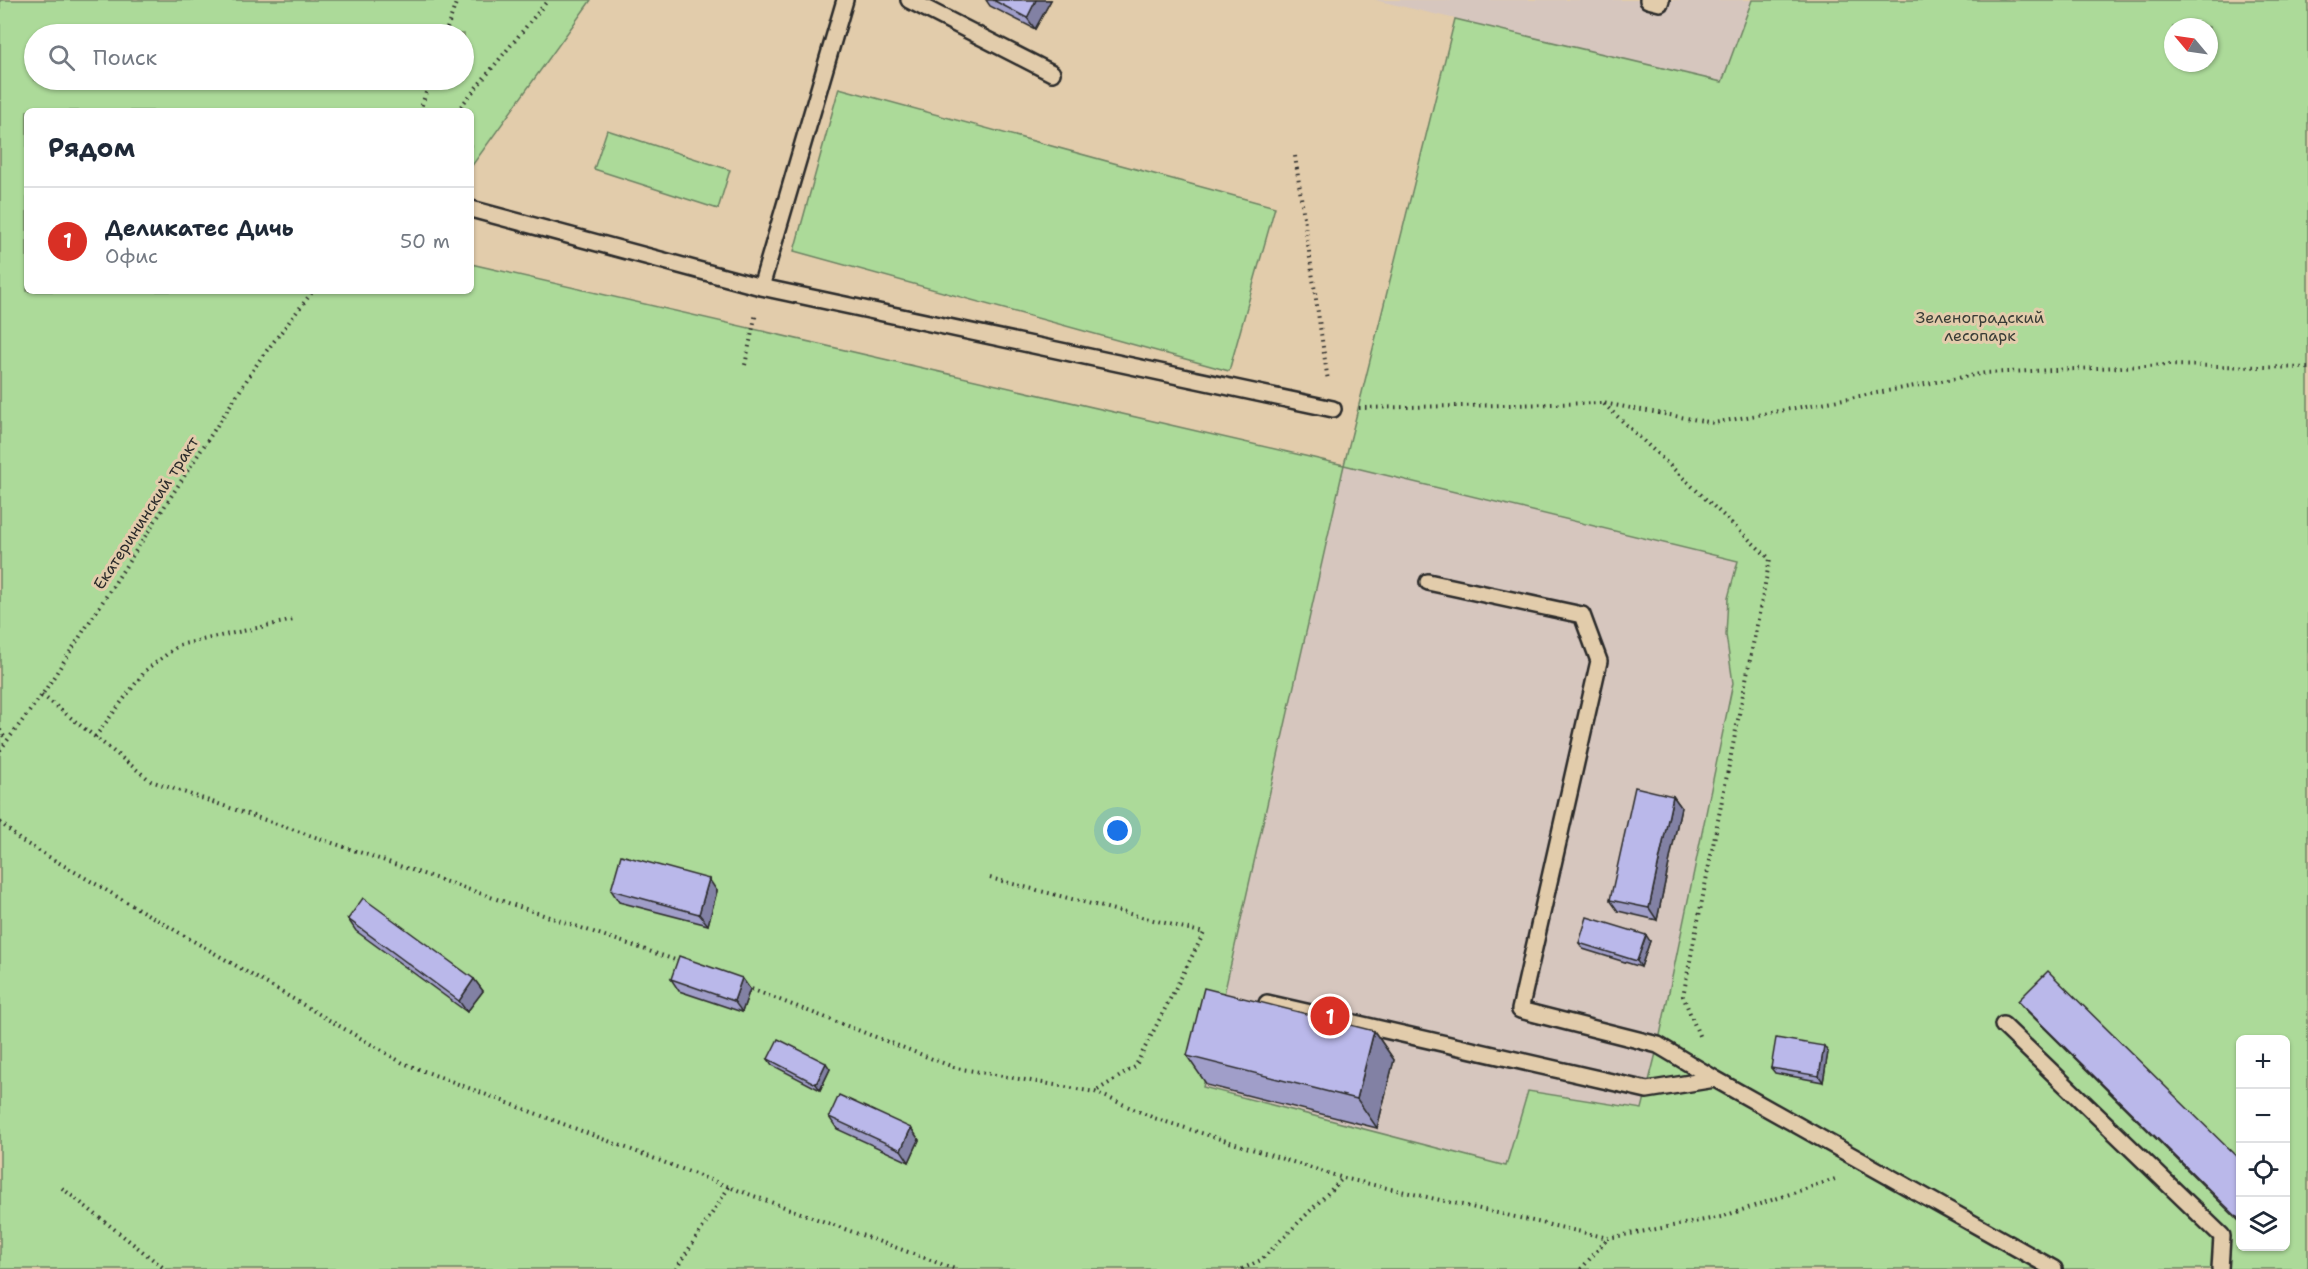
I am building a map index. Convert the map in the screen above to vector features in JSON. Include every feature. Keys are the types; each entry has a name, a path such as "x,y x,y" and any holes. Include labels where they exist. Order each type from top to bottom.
{"lane":[{"path":"761,287 845,0"},
{"path":"909,0 1052,73"},
{"path":"1648,0 1660,3 1661,0"},
{"path":"474,210 761,287 1333,409"},
{"path":"1428,582 1582,615 1599,661 1520,1010 1658,1045 2054,1269"},
{"path":"1267,1003 1647,1090 1715,1079"},
{"path":"2004,1025 2222,1236 2220,1269"}],"path":[{"path":"449,24 457,0"},
{"path":"459,108 548,0"},
{"path":"421,108 427,90"},
{"path":"1295,156 1333,409 1603,403 1714,423 1985,373 2168,365 2308,368"},
{"path":"745,365 761,287"},
{"name":"Екатерининский тракт","path":"0,750 42,695 261,358 312,294"},
{"path":"1603,403 1770,559 1683,996 1715,1079"},
{"path":"95,737 145,671 179,645 293,620"},
{"path":"42,695 151,781 689,965"},
{"path":"0,730 6,740"},
{"path":"0,822 20,840 403,1063 729,1187 955,1269"},
{"path":"990,878 1203,933 1135,1067 1095,1092"},
{"path":"745,987 956,1068 1095,1092 1154,1118 1343,1178 1608,1238 1721,1217 1873,1167"},
{"path":"1242,1269 1261,1260 1343,1178"},
{"path":"676,1269 729,1187"},
{"path":"62,1188 165,1269"},
{"path":"1581,1269 1608,1238"}],"shaded area":[{"path":"1375,0 1752,0 1722,82"},
{"path":"1344,465 1757,565 1658,1045 1642,1110 1528,1091 1506,1166 1203,1087"}],"green space":[{"name":"Зеленоградский лесопарк","path":"0,0 591,0 474,163 474,108 24,108 24,294 474,294 474,265 1344,465 1455,19 1722,82 1752,0 2308,0 2308,1269 0,1269","holes":["1344,465 1738,561 1728,598 1726,635 1733,683 1658,1045 1642,1109 1528,1091 1506,1166 1203,1087"]},
{"path":"839,88 1275,207 1229,371 794,251"},
{"path":"607,130 730,170 718,209 594,169"}],"building":[{"path":"993,0 1036,0 1027,18"},
{"path":"1635,787 1673,796 1649,908 1610,900"},
{"path":"621,855 709,879 699,914 611,890"},
{"path":"363,898 474,979 459,1001 348,919"},
{"path":"1587,917 1646,935 1637,961 1579,943"},
{"path":"679,956 742,978 734,1001 671,979"},
{"path":"2048,971 2236,1156 2236,1216 2018,1001"},
{"path":"1204,988 1374,1031 1357,1099 1187,1056"},
{"path":"1776,1038 1824,1046 1819,1076 1771,1068"},
{"path":"778,1039 826,1063 816,1084 768,1059"},
{"path":"839,1095 911,1128 901,1150 829,1117"}],"place":[{"name":"Деликатес Дичь","path":"1330,1016"}]}
